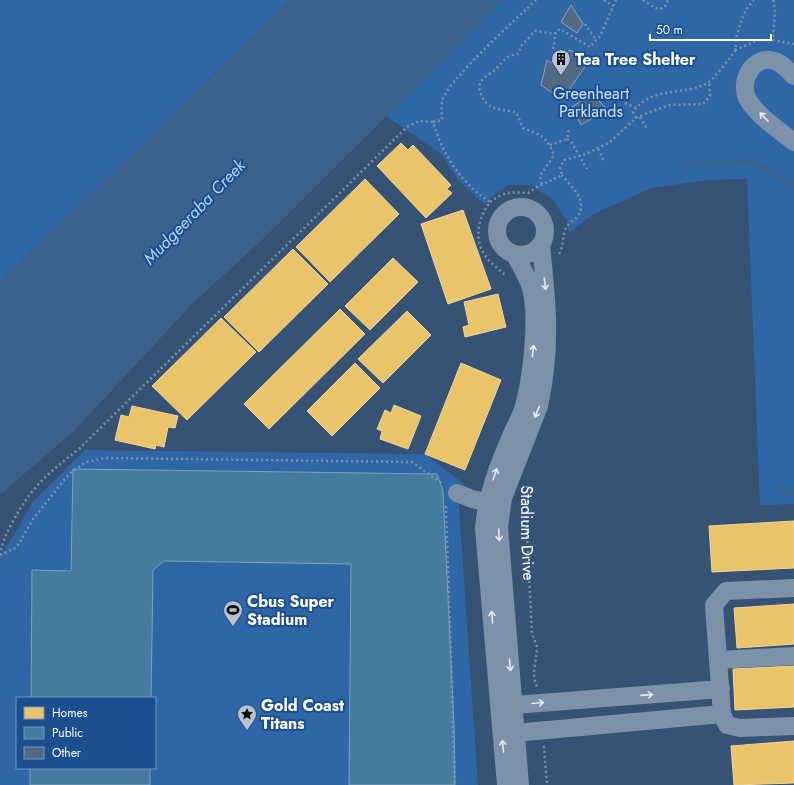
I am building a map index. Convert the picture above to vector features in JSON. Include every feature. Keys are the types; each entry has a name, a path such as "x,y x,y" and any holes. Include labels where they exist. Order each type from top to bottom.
{"street":[{"path":"794,76 781,64 774,60 767,60 760,62 750,69 745,86 748,99 763,116 794,142"},
{"path":"528,208 540,217 545,231 541,245 530,254 515,255 502,247 497,232 501,218 513,209 528,208"},
{"name":"Stadium Drive","path":"506,785 506,705 484,528 494,504 505,492 539,406 542,394 549,334 541,245"},
{"name":"Stadium Drive","path":"494,504 495,474 525,403 533,349 534,320 532,295 529,283 515,255"},
{"path":"451,497 472,499 494,504"},
{"path":"794,588 726,592 714,605 722,714 727,725 740,728 794,726"},
{"path":"718,660 794,656"},
{"path":"506,705 720,689"},
{"path":"608,698 612,724"},
{"name":"Stadium Drive","path":"506,705 515,733 520,785"},
{"path":"515,733 722,714"}],"path":[{"path":"0,555 2,543 13,520 24,500 37,484 79,449 407,127 419,121 433,122 442,120 442,101 451,86 474,60 536,0"},
{"path":"604,0 613,6"},
{"path":"542,184 540,176 554,155 550,145 544,136 523,128 516,112 488,106 484,103 479,89 480,81 488,73 495,70 500,63 511,55 518,54 521,46 535,31 548,34 556,32 560,28 590,47 600,36 616,0"},
{"path":"643,0 655,8 660,9 665,7 668,0"},
{"path":"734,51 741,19 747,8 754,0"},
{"path":"773,40 775,9 774,0"},
{"path":"585,24 596,40"},
{"path":"553,49 556,32"},
{"path":"636,118 634,112 636,108 660,93 690,89 709,82 734,51 758,40 773,40 794,44"},
{"path":"557,257 561,250 565,228 576,218 582,208 582,202 562,175 560,168 564,160 598,149 610,142 636,118 660,107 703,104 710,96 709,82"},
{"path":"625,103 636,108"},
{"path":"640,117 647,129"},
{"path":"433,122 438,136 453,166 478,194 490,202"},
{"path":"569,128 567,139 580,156 587,169"},
{"path":"550,145 567,139"},
{"path":"598,149 604,161"},
{"path":"507,276 490,262 482,252 478,238 479,222 484,209 498,196 509,192 528,193 542,184 562,175"},
{"path":"0,555 17,547 33,519 68,474 86,462 105,458 412,462 451,497 455,785"},
{"name":"Stadium Drive","path":"526,483 532,634 537,648 534,663 534,682 538,689 539,703"},
{"path":"542,730 548,785"}],"green space":[{"path":"0,0 290,0 0,282"},
{"name":"Greenheart Parklands","path":"503,0 794,0 794,504 760,505 747,179 709,180 651,188 592,215 569,233 567,221 553,200 531,185 508,185 490,198 485,205 459,181 441,154 386,116"},
{"name":"Cbus Super Stadium","path":"85,450 425,454 464,484 459,507 478,785 0,785 0,556 33,502"}],"water":[{"name":"Mudgeeraba Creek","path":"290,0 503,0 260,242 194,302 74,431 0,495 0,282"}],"building: Homes":[{"path":"401,143 408,150 413,145 451,185 447,189 452,193 426,218 377,166"},
{"path":"365,179 399,214 330,282 296,247"},
{"path":"463,210 491,289 448,304 421,224"},
{"path":"293,249 328,284 259,352 224,317"},
{"path":"393,258 418,282 370,330 345,306"},
{"path":"498,294 506,327 465,337 463,327 469,325 464,302"},
{"path":"340,309 365,334 269,429 244,404"},
{"path":"407,311 431,335 383,383 358,359"},
{"path":"221,318 256,352 187,420 152,386"},
{"path":"355,363 380,388 332,436 307,411"},
{"path":"461,363 501,380 465,470 425,454"},
{"path":"394,405 421,416 408,449 380,439 382,431 377,429 385,410 391,413"},
{"path":"132,406 178,416 175,428 168,427 164,447 156,445 155,449 115,440 121,415 129,417"},
{"path":"794,521 794,568 712,572 709,526"},
{"path":"794,604 794,644 737,648 734,608"},
{"path":"794,666 794,707 735,710 733,669"},
{"path":"794,741 794,783 734,785 731,746"}],"building: Public":[{"path":"73,469 437,474 443,491 454,725 455,785 349,785 351,564 164,561 153,570 151,697 31,697 32,570 71,571"},
{"path":"30,769 150,769 150,785 30,785"}],"building: Other":[{"path":"571,5 583,24 577,33 561,22"},
{"name":"Tea Tree Shelter","path":"569,50 591,58 562,100 541,85 547,60 556,66"},
{"path":"592,94 607,109 581,125 572,107"}],"waterway":[{"path":"679,165 756,162 794,187"},
{"path":"779,491 794,492"}],"place":[{"name":"Tea Tree Shelter","path":"561,76"},
{"name":"Cbus Super Stadium","path":"233,627"},
{"name":"Gold Coast Titans","path":"247,731"}]}
